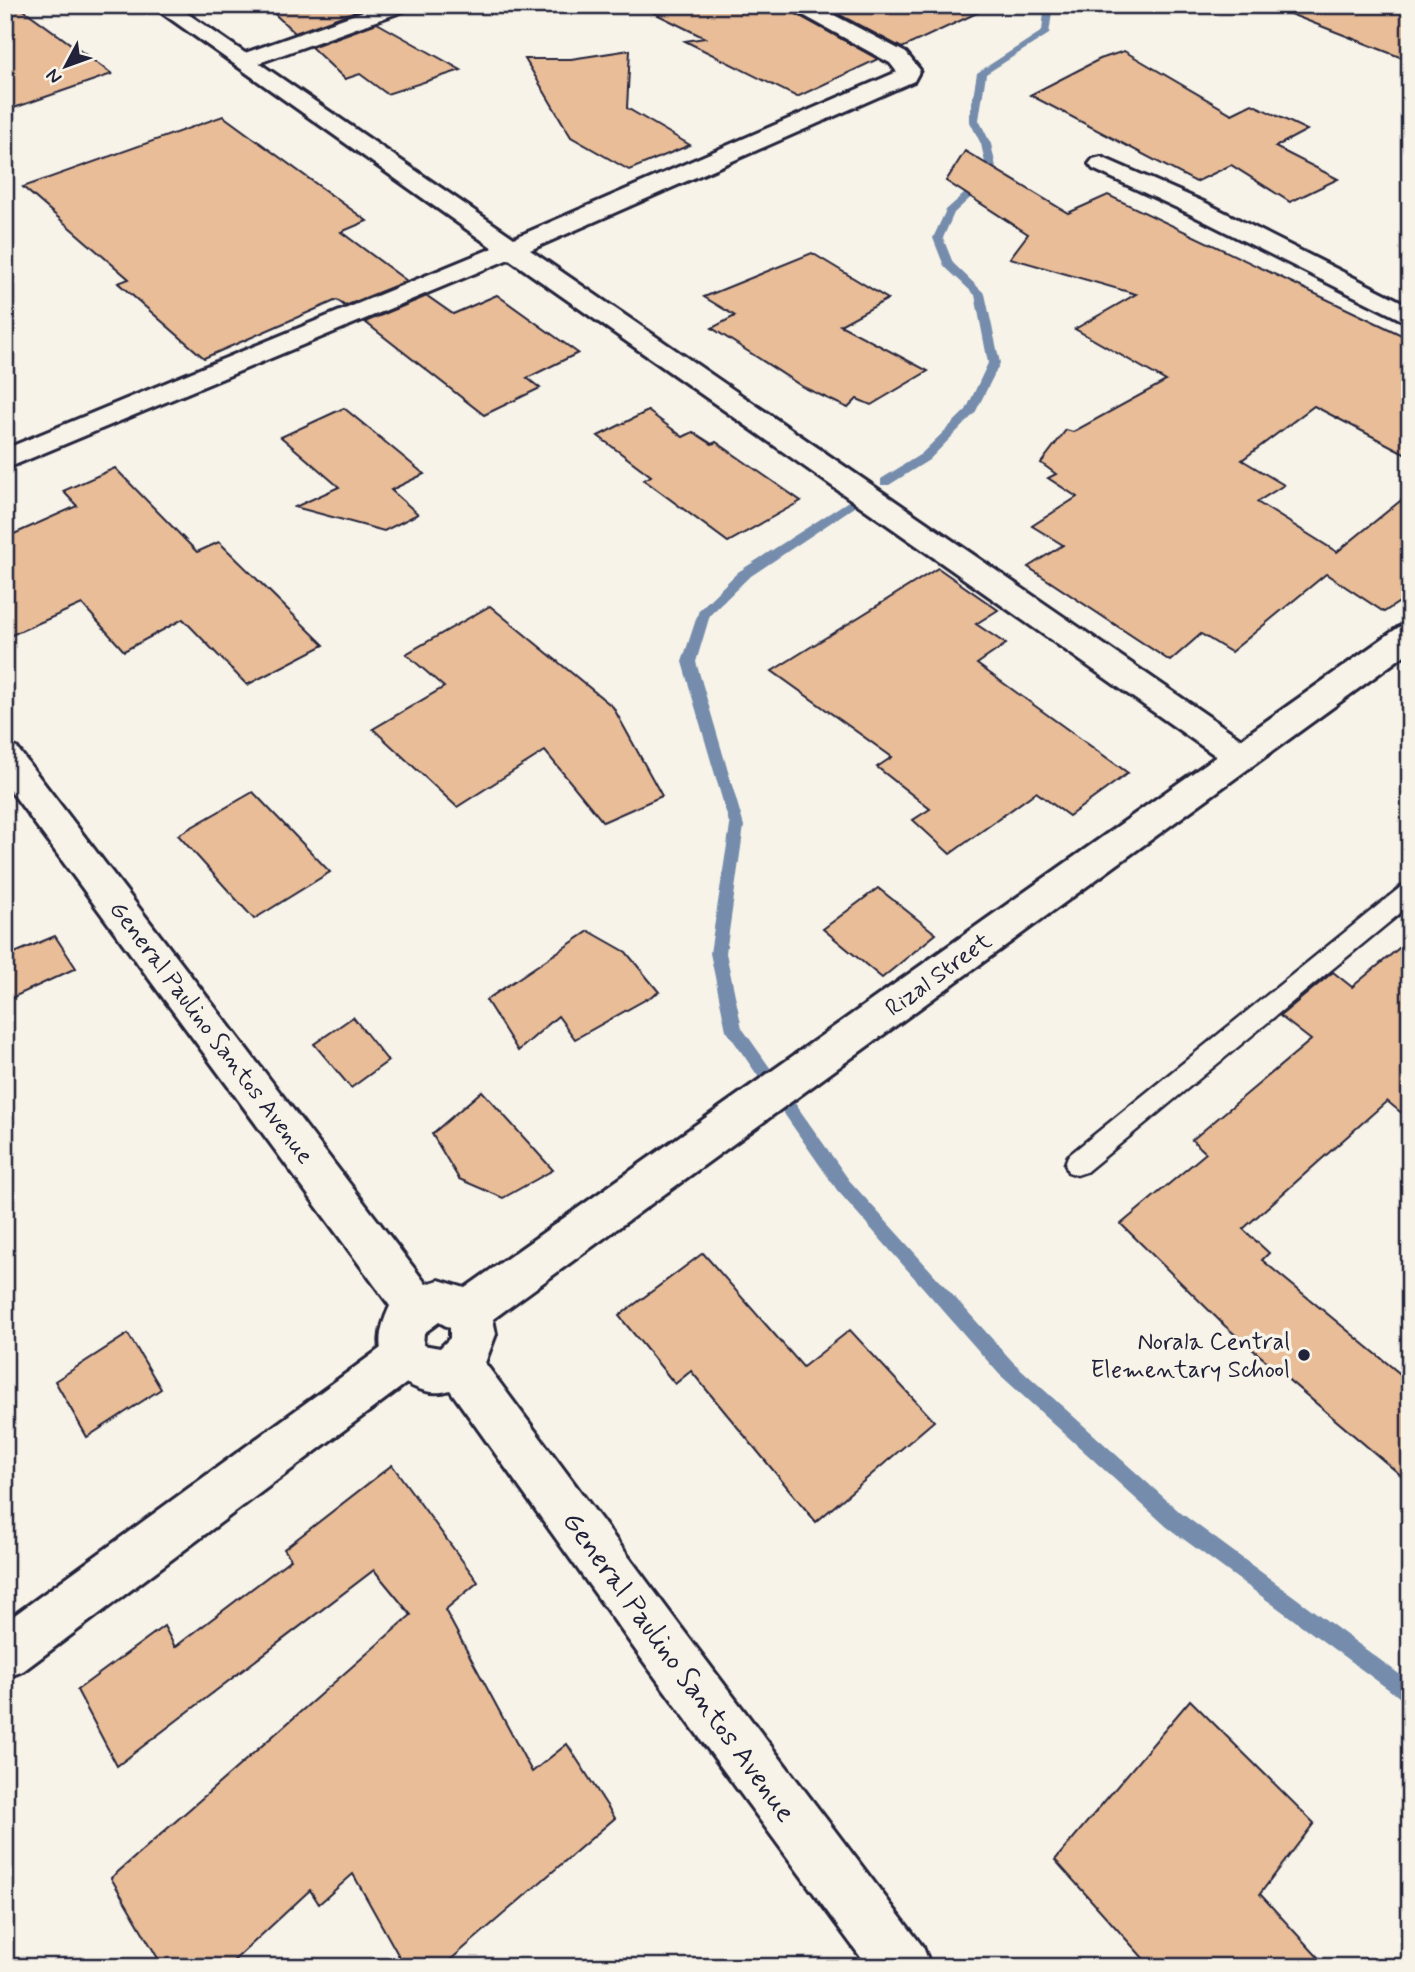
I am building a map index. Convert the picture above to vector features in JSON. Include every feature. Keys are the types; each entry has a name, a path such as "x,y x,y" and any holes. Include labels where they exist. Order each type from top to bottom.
{"street":[{"path":"161,5 1241,756"},
{"path":"242,62 402,5"},
{"path":"5,460 511,249 906,76 909,70 898,58 799,5"},
{"path":"1101,164 1197,208 1410,316"},
{"name":"Rizal Street","path":"467,1312 1410,635"},
{"name":"General Paulino Santos Avenue","path":"5,757 418,1308"},
{"path":"450,1301 467,1312 474,1333 473,1344 458,1363 435,1372 423,1371 404,1358 399,1336 402,1325 418,1308 428,1303 450,1301"},
{"path":"5,1653 404,1358"},
{"name":"General Paulino Santos Avenue","path":"458,1363 902,1967"}],"lane":[{"path":"1077,1164 1410,892"}],"building":[{"path":"5,5 17,5 112,74 5,111"},
{"path":"265,5 345,5 356,11 295,33"},
{"path":"638,5 787,5 791,11 878,59 797,97 685,41 705,38"},
{"path":"821,5 994,5 902,48"},
{"path":"1275,5 1410,5 1410,61 1275,8"},
{"path":"377,23 461,70 387,94 360,74 345,79 311,47"},
{"path":"630,50 627,108 690,145 629,170 571,137 525,59 571,59"},
{"path":"1124,51 1232,114 1252,104 1307,130 1275,147 1338,179 1290,202 1231,165 1196,182 1030,95 1100,59"},
{"path":"223,116 367,221 341,232 407,281 345,306 337,300 204,358 118,283 129,279 23,187"},
{"path":"965,151 1068,213 1108,195 1410,339 1410,456 1314,406 1242,460 1284,485 1257,502 1337,552 1410,493 1410,595 1384,612 1326,574 1231,652 1201,634 1170,661 1028,567 1063,545 1032,526 1077,497 1048,478 1056,474 1041,463 1066,430 1073,432 1166,381 1075,329 1136,294 1010,258 1028,234 946,181"},
{"path":"812,253 888,299 840,325 928,371 871,405 857,399 848,408 803,387 712,328 735,316 704,297"},
{"path":"497,295 578,353 527,378 540,388 484,415 365,322 427,296 453,314"},
{"path":"344,408 424,474 391,490 418,514 384,531 295,507 339,487 281,437"},
{"path":"648,411 683,437 693,432 712,444 716,442 801,501 728,542 644,480 651,476 598,436"},
{"path":"115,468 197,552 219,542 324,645 247,685 183,619 124,651 82,604 5,638 5,538 77,506 63,491"},
{"path":"938,568 998,610 976,624 1006,644 977,664 1128,773 1069,816 1036,792 950,854 913,820 930,809 877,767 892,757 772,671"},
{"path":"490,606 613,707 662,796 603,822 545,751 457,807 373,729 444,687 406,654"},
{"path":"253,792 330,872 254,919 178,835"},
{"path":"878,888 936,934 882,978 823,929"},
{"path":"589,931 626,952 659,992 575,1039 558,1016 518,1051 486,1000"},
{"path":"55,936 76,968 5,1001 5,957"},
{"path":"1410,939 1410,1120 1387,1101 1243,1229 1269,1253 1262,1260 1410,1382 1410,1483 1225,1326 1121,1224 1206,1153 1192,1140 1311,1040 1280,1016 1333,972 1352,987"},
{"path":"353,1017 388,1061 351,1088 314,1044"},
{"path":"482,1091 553,1170 503,1198 459,1179 432,1134"},
{"path":"703,1253 803,1367 850,1330 934,1421 816,1522 691,1371 675,1384 619,1316"},
{"path":"128,1334 161,1389 87,1437 55,1381"},
{"path":"392,1465 478,1582 445,1610 532,1772 567,1744 615,1818 442,1967 405,1967 353,1874 319,1904 310,1890 227,1967 163,1967 111,1878 411,1615 374,1570 117,1766 77,1690 164,1626 175,1647 291,1559 284,1549"},
{"path":"1190,1700 1314,1823 1260,1894 1327,1967 1151,1967 1055,1860"}],"waterway":[{"path":"885,482 925,457 971,411 994,363 980,294 948,264 938,238 950,212 977,187 991,167 986,144 974,120 982,73 1046,32 1048,12 1042,5"},
{"path":"850,504 743,575 704,613 689,662 737,826 718,953 734,1030 843,1185 1006,1368 1174,1520 1410,1695"}],"place":[{"name":"Norala Central Elementary School","path":"1304,1355"}]}
